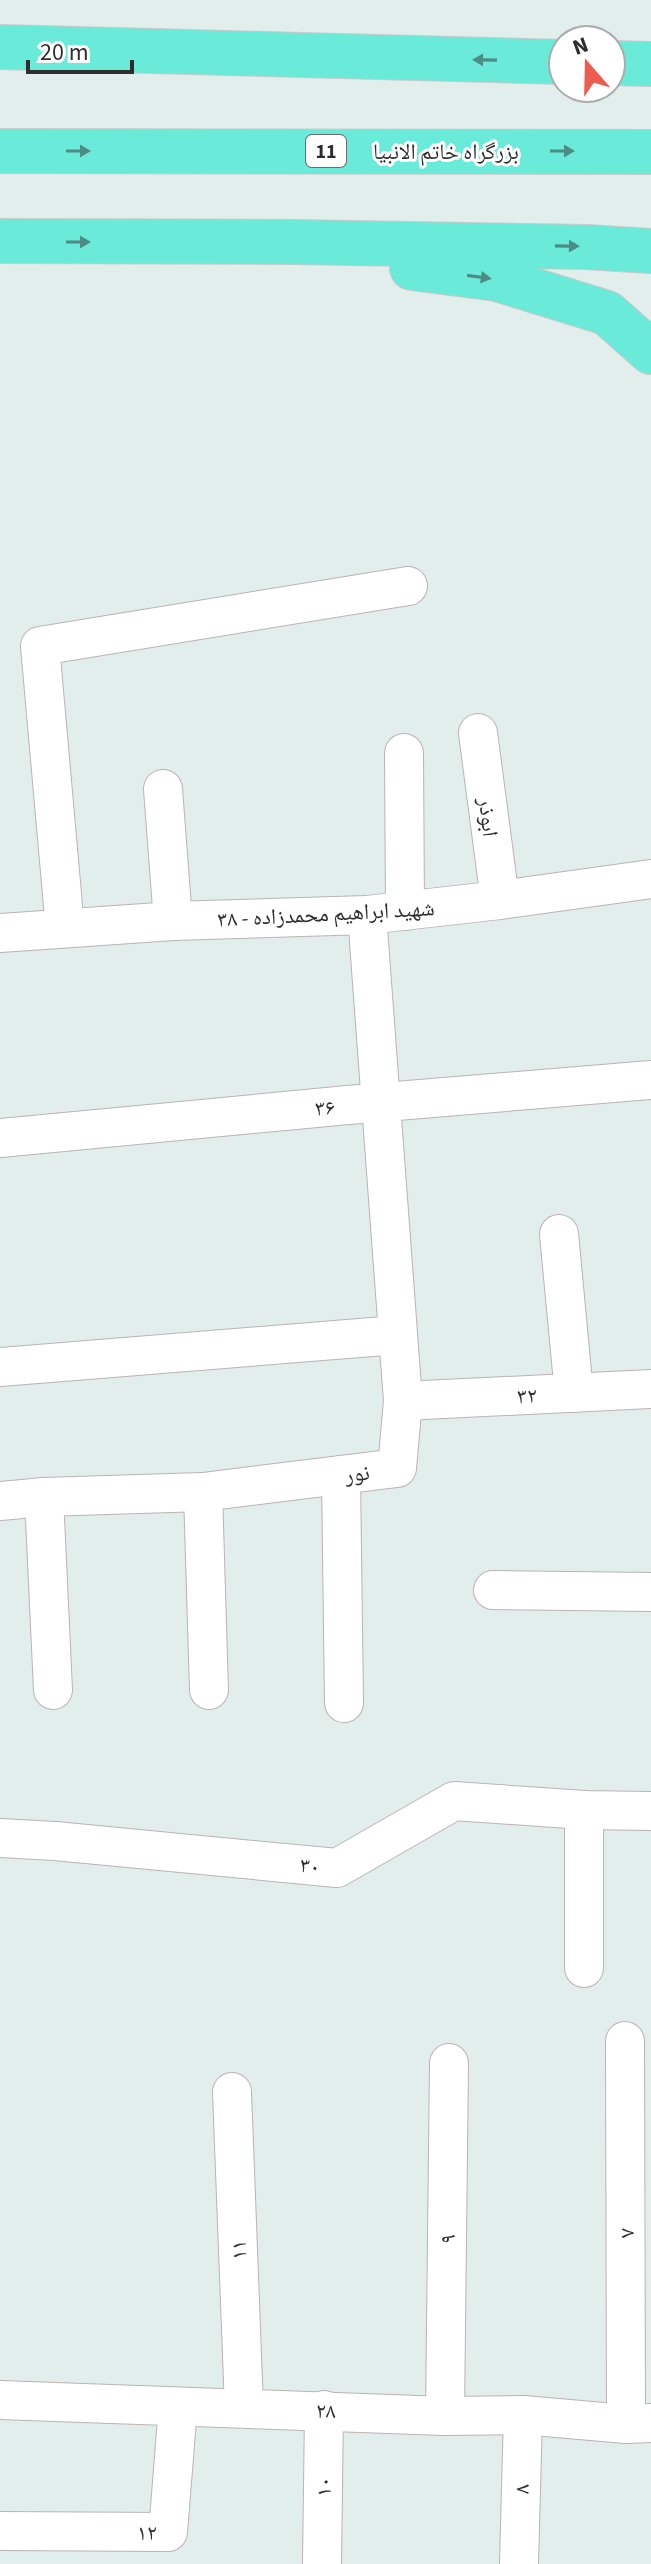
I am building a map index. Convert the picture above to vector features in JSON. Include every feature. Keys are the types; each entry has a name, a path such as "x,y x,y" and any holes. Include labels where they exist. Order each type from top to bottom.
{"highway":[{"path":"0,47 547,62"},
{"path":"627,63 651,64"},
{"name":"بزرگراه خاتم الانبیا","path":"0,151 651,152"},
{"path":"0,241 293,242 651,251"},
{"path":"293,242 373,262 497,279 607,313 651,352"}],"street":[{"path":"65,928 40,646 408,586"},
{"name":"ابوذر","path":"478,733 500,900"},
{"path":"404,753 405,911"},
{"path":"163,789 173,921"},
{"name":"شهید ابراهیم محمدزاده - ۳۸","path":"0,933 173,921 367,915 651,879"},
{"name":"نور","path":"0,1501 203,1492 397,1468 403,1401 367,915"},
{"name":"۳۶","path":"0,1138 651,1080"},
{"path":"559,1234 574,1393"},
{"path":"0,1367 397,1335"},
{"name":"۳۲","path":"403,1401 651,1389"},
{"path":"341,1475 344,1703"},
{"path":"203,1492 209,1690"},
{"path":"44,1497 53,1690"},
{"path":"493,1590 651,1592"},
{"name":"۳۰","path":"0,1838 337,1868 454,1801 651,1811"},
{"path":"584,1810 584,1968"},
{"name":"۷","path":"625,2041 639,2423"},
{"name":"۹","path":"445,2416 449,2063"},
{"name":"۱۱","path":"232,2092 244,2408"},
{"name":"۲۸","path":"0,2400 445,2416 523,2415 639,2423"},
{"name":"۱۲","path":"0,2531 168,2532 178,2407"},
{"name":"۱۰","path":"322,2564 324,2410"},
{"name":"۸","path":"519,2564 523,2415"}]}
